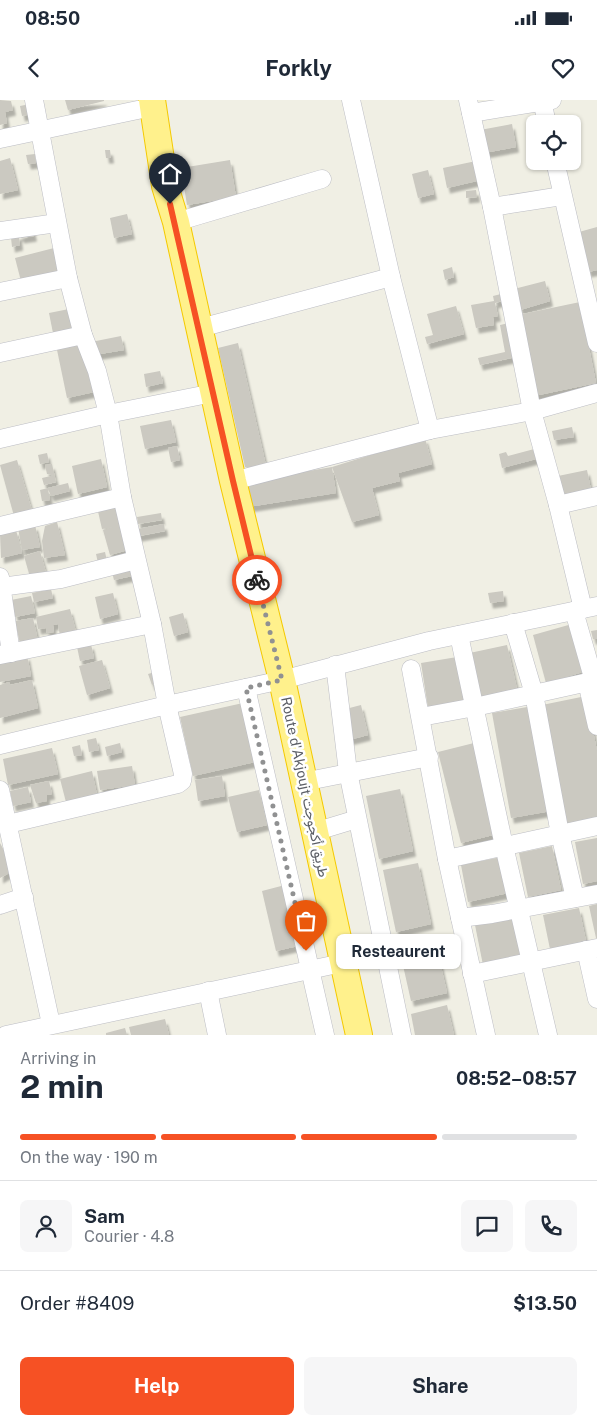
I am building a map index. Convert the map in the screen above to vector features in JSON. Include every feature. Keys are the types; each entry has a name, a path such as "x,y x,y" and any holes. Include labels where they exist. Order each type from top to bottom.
{"highway":[{"name":"Route d'Akjoujt طريق أكجوجت","path":"152,103 165,186 176,222 233,481 282,680 359,1035"}],"street":[{"path":"8,824 178,784 182,781 152,624 122,497 108,414 97,371 83,335 68,278 34,100"},
{"path":"351,100 391,277 430,430"},
{"path":"546,115 545,101 470,106 532,410 585,608 597,726"},
{"path":"0,139 152,103"},
{"path":"557,170 562,196 592,297 597,343"},
{"path":"176,222 322,179"},
{"path":"492,207 562,196"},
{"path":"0,231 57,223"},
{"path":"200,328 391,277"},
{"path":"0,292 68,278"},
{"path":"0,353 83,335"},
{"path":"0,439 108,414 213,393"},
{"path":"233,481 430,430 532,410 597,394"},
{"path":"558,505 597,496"},
{"path":"0,526 122,497"},
{"path":"136,560 61,579 1,584 6,654 152,624"},
{"path":"0,746 167,705 282,680 459,635 585,608"},
{"path":"513,624 534,694 560,834 575,898"},
{"path":"459,635 518,909 548,1035"},
{"path":"335,665 348,772 402,1035"},
{"path":"411,669 447,859 486,1035"},
{"path":"421,717 593,681"},
{"path":"246,688 325,1035"},
{"path":"303,782 429,757"},
{"path":"0,790 24,897 44,1029"},
{"path":"314,832 357,819"},
{"path":"447,859 597,826"},
{"path":"460,918 597,894"},
{"path":"0,905 24,897"},
{"path":"472,974 592,949 597,999"},
{"path":"6,1035 44,1029 208,991 342,963"},
{"path":"208,991 217,1035"}],"building":[{"path":"0,100 11,101 13,110 5,112 7,123 0,125"},
{"path":"65,100 104,100 104,101 68,110"},
{"path":"30,104 32,114 22,116 20,106"},
{"path":"512,124 516,147 484,153 480,130"},
{"path":"105,150 110,150 111,158 106,158"},
{"path":"35,154 36,163 28,164 26,155"},
{"path":"10,158 18,190 0,194 0,161"},
{"path":"230,160 236,197 187,205 181,168"},
{"path":"476,161 481,180 447,188 443,168"},
{"path":"428,170 434,194 418,198 412,174"},
{"path":"476,190 477,197 466,198 466,191"},
{"path":"127,214 132,234 114,238 110,218"},
{"path":"32,227 34,236 21,238 19,236 20,245 12,247 11,238"},
{"path":"597,227 597,270 588,272 579,232"},
{"path":"54,248 60,272 21,281 15,258"},
{"path":"452,267 454,277 445,280 443,270"},
{"path":"545,281 550,301 520,310 514,289"},
{"path":"501,294 502,301 495,303 498,316 493,317 494,325 476,328 471,305 494,301 493,296"},
{"path":"580,302 596,383 534,396 518,315"},
{"path":"456,306 464,334 427,344 425,337 433,335 427,314"},
{"path":"69,309 74,334 54,338 49,313"},
{"path":"509,323 516,357 480,365 478,358 505,352 500,325"},
{"path":"121,336 124,350 94,355 91,342"},
{"path":"82,339 94,392 67,398 56,345"},
{"path":"238,343 267,470 245,467 218,348"},
{"path":"160,371 163,383 146,387 144,374"},
{"path":"171,420 176,442 145,449 140,426"},
{"path":"572,427 574,437 554,440 552,431"},
{"path":"425,438 432,464 398,473 400,481 372,488 379,515 352,522 332,467"},
{"path":"177,446 180,460 171,462 168,448"},
{"path":"538,448 540,458 502,468 499,454 506,452 508,456"},
{"path":"47,453 49,462 40,464 38,455"},
{"path":"101,459 107,487 78,494 72,466"},
{"path":"17,460 32,511 14,516 0,465"},
{"path":"52,464 54,475 47,474 45,465"},
{"path":"332,467 336,493 248,507 244,482"},
{"path":"587,470 591,490 562,496 558,476"},
{"path":"54,475 56,482 44,485 42,478"},
{"path":"68,483 70,491 51,496 48,489 50,500 42,501 40,490"},
{"path":"116,503 128,550 110,555 103,530 113,527 102,529 97,507"},
{"path":"161,513 162,520 138,524 137,517"},
{"path":"57,522 65,555 44,558 42,541 45,526"},
{"path":"164,524 165,531 134,537 132,530"},
{"path":"35,525 40,547 22,550 18,528"},
{"path":"16,530 22,553 1,558 0,534"},
{"path":"40,551 46,573 30,577 24,556"},
{"path":"105,552 107,561 98,563 96,554"},
{"path":"130,567 132,576 114,580 112,572"},
{"path":"51,589 53,598 34,602 32,593"},
{"path":"503,591 504,601 490,603 488,593"},
{"path":"113,593 118,614 100,619 95,597"},
{"path":"31,596 35,613 15,617 11,600"},
{"path":"70,609 76,632 60,636 58,624 53,625 54,632 47,633 46,628 38,629 36,617"},
{"path":"183,613 188,632 174,636 169,617"},
{"path":"33,618 38,641 20,644 15,621"},
{"path":"572,624 586,671 546,683 533,635"},
{"path":"597,630 597,639 593,639 591,631"},
{"path":"91,644 94,658 80,661 77,647"},
{"path":"507,645 517,689 474,698 465,654"},
{"path":"27,655 31,676 0,682 0,661"},
{"path":"457,657 464,703 428,708 421,663"},
{"path":"102,660 110,688 87,695 79,666"},
{"path":"155,672 159,682 152,685 148,674"},
{"path":"32,680 38,708 0,718 0,685 9,682 10,685"},
{"path":"586,696 597,751 597,817 565,823 542,705"},
{"path":"243,703 255,762 193,776 180,717"},
{"path":"361,705 368,735 341,742 334,712"},
{"path":"533,706 551,811 511,818 492,713"},
{"path":"96,738 99,750 89,752 87,740"},
{"path":"120,743 122,752 107,756 105,747"},
{"path":"474,743 497,834 461,843 438,752"},
{"path":"80,745 82,755 74,756 72,747"},
{"path":"52,748 58,774 8,785 3,759"},
{"path":"132,766 135,785 100,790 97,771"},
{"path":"92,771 97,795 66,802 60,779"},
{"path":"222,776 225,796 198,801 195,780"},
{"path":"49,781 52,794 47,795 47,801 36,803 30,785"},
{"path":"28,787 31,802 13,806 10,791"},
{"path":"400,789 413,851 379,859 366,796"},
{"path":"259,790 267,825 237,832 228,797"},
{"path":"597,838 597,881 583,884 575,842"},
{"path":"0,843 8,858 11,872 0,878"},
{"path":"552,846 561,890 528,897 519,853"},
{"path":"501,857 508,893 468,902 461,865"},
{"path":"418,863 431,924 396,932 383,870"},
{"path":"285,885 298,946 276,951 262,891"},
{"path":"597,904 597,938 596,938 589,906"},
{"path":"579,908 586,941 550,949 543,915"},
{"path":"518,916 526,956 483,965 475,925"},
{"path":"434,935 447,993 411,1001 398,943"},
{"path":"447,1005 454,1035 415,1035 411,1014"},
{"path":"165,1019 169,1035 131,1035 129,1027"},
{"path":"125,1028 127,1035 106,1035 106,1033"}],"way so far":[{"path":"257,580 282,680 246,688 306,951"}],"place":[{"name":"Resteaurent","path":"306,951"}],"route":[{"path":"170,204 176,222 213,393 257,580"}]}
